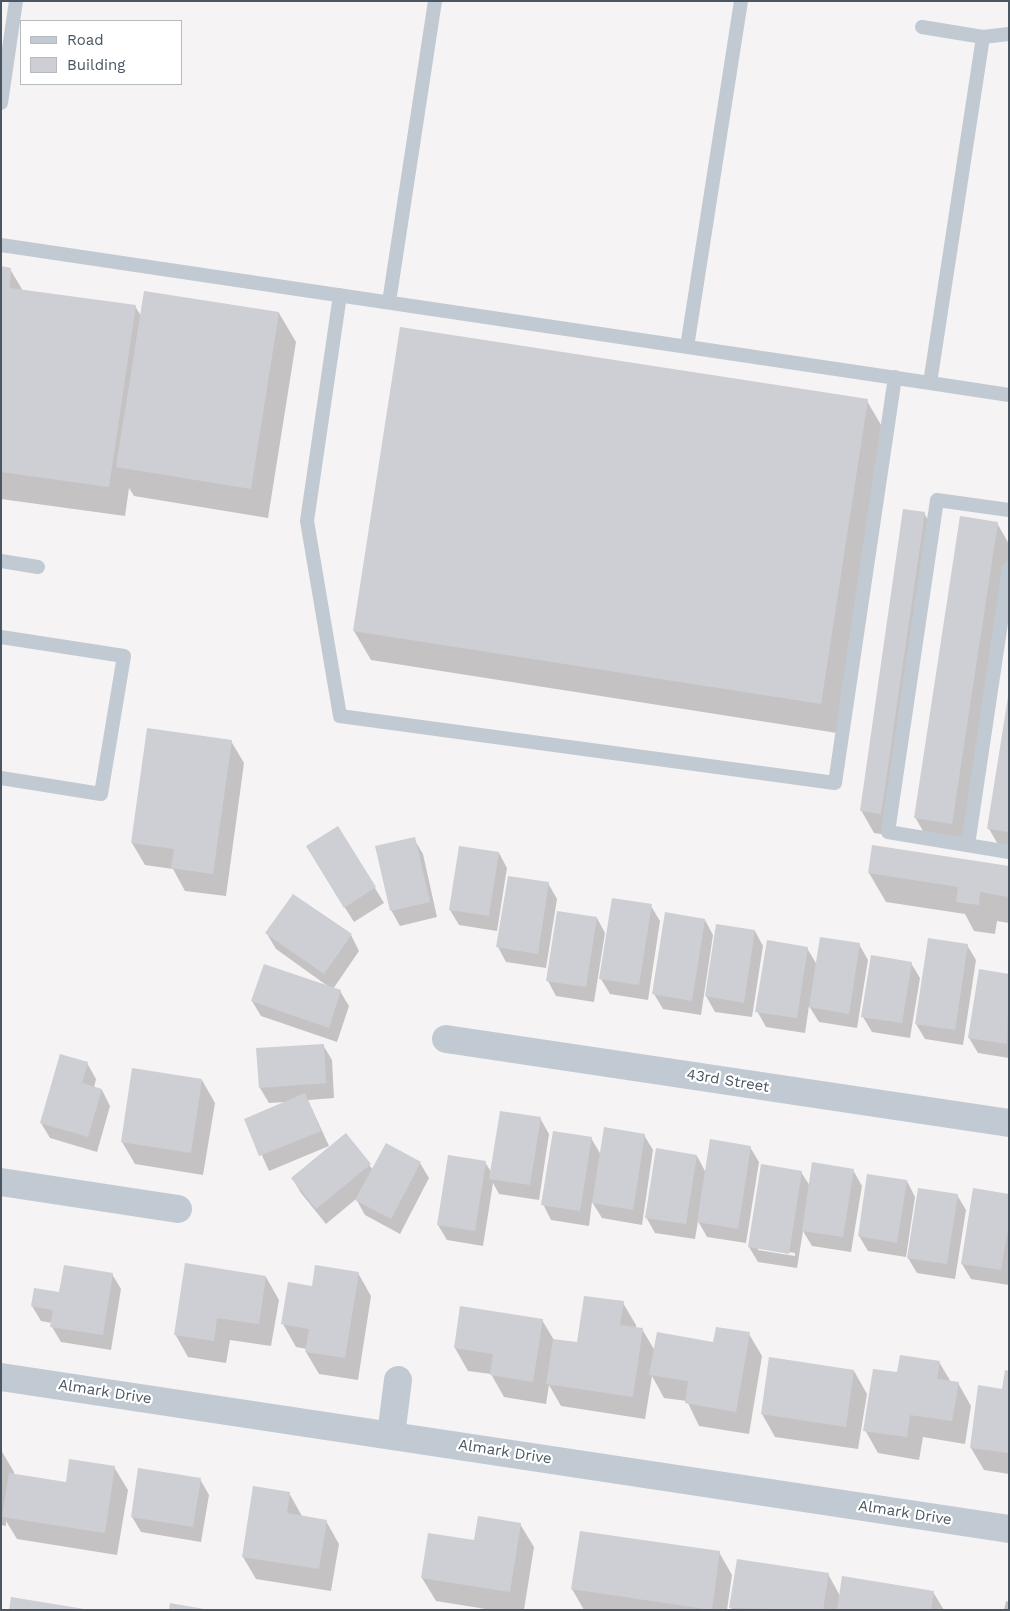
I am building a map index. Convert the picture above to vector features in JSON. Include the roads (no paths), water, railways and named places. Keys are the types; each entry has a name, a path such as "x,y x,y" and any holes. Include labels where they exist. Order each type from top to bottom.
{"street":[{"name":"43rd Street","path":"446,1039 1009,1123"},
{"path":"1,1182 178,1209"},
{"name":"Almark Drive","path":"1,1377 1009,1529"},
{"path":"392,1435 398,1380"}],"lane":[{"path":"1,103 4,63 16,1"},
{"path":"389,302 435,1"},
{"path":"687,347 741,1"},
{"path":"922,27 983,37 1009,34"},
{"path":"930,383 983,37"},
{"path":"1,245 1009,395"},
{"path":"340,295 307,521 340,716 835,783 895,377"},
{"path":"1009,510 937,500 888,832 1009,852"},
{"path":"1,562 38,567"},
{"path":"968,845 1009,569"},
{"path":"1,637 124,656 101,794 1,778"}]}
